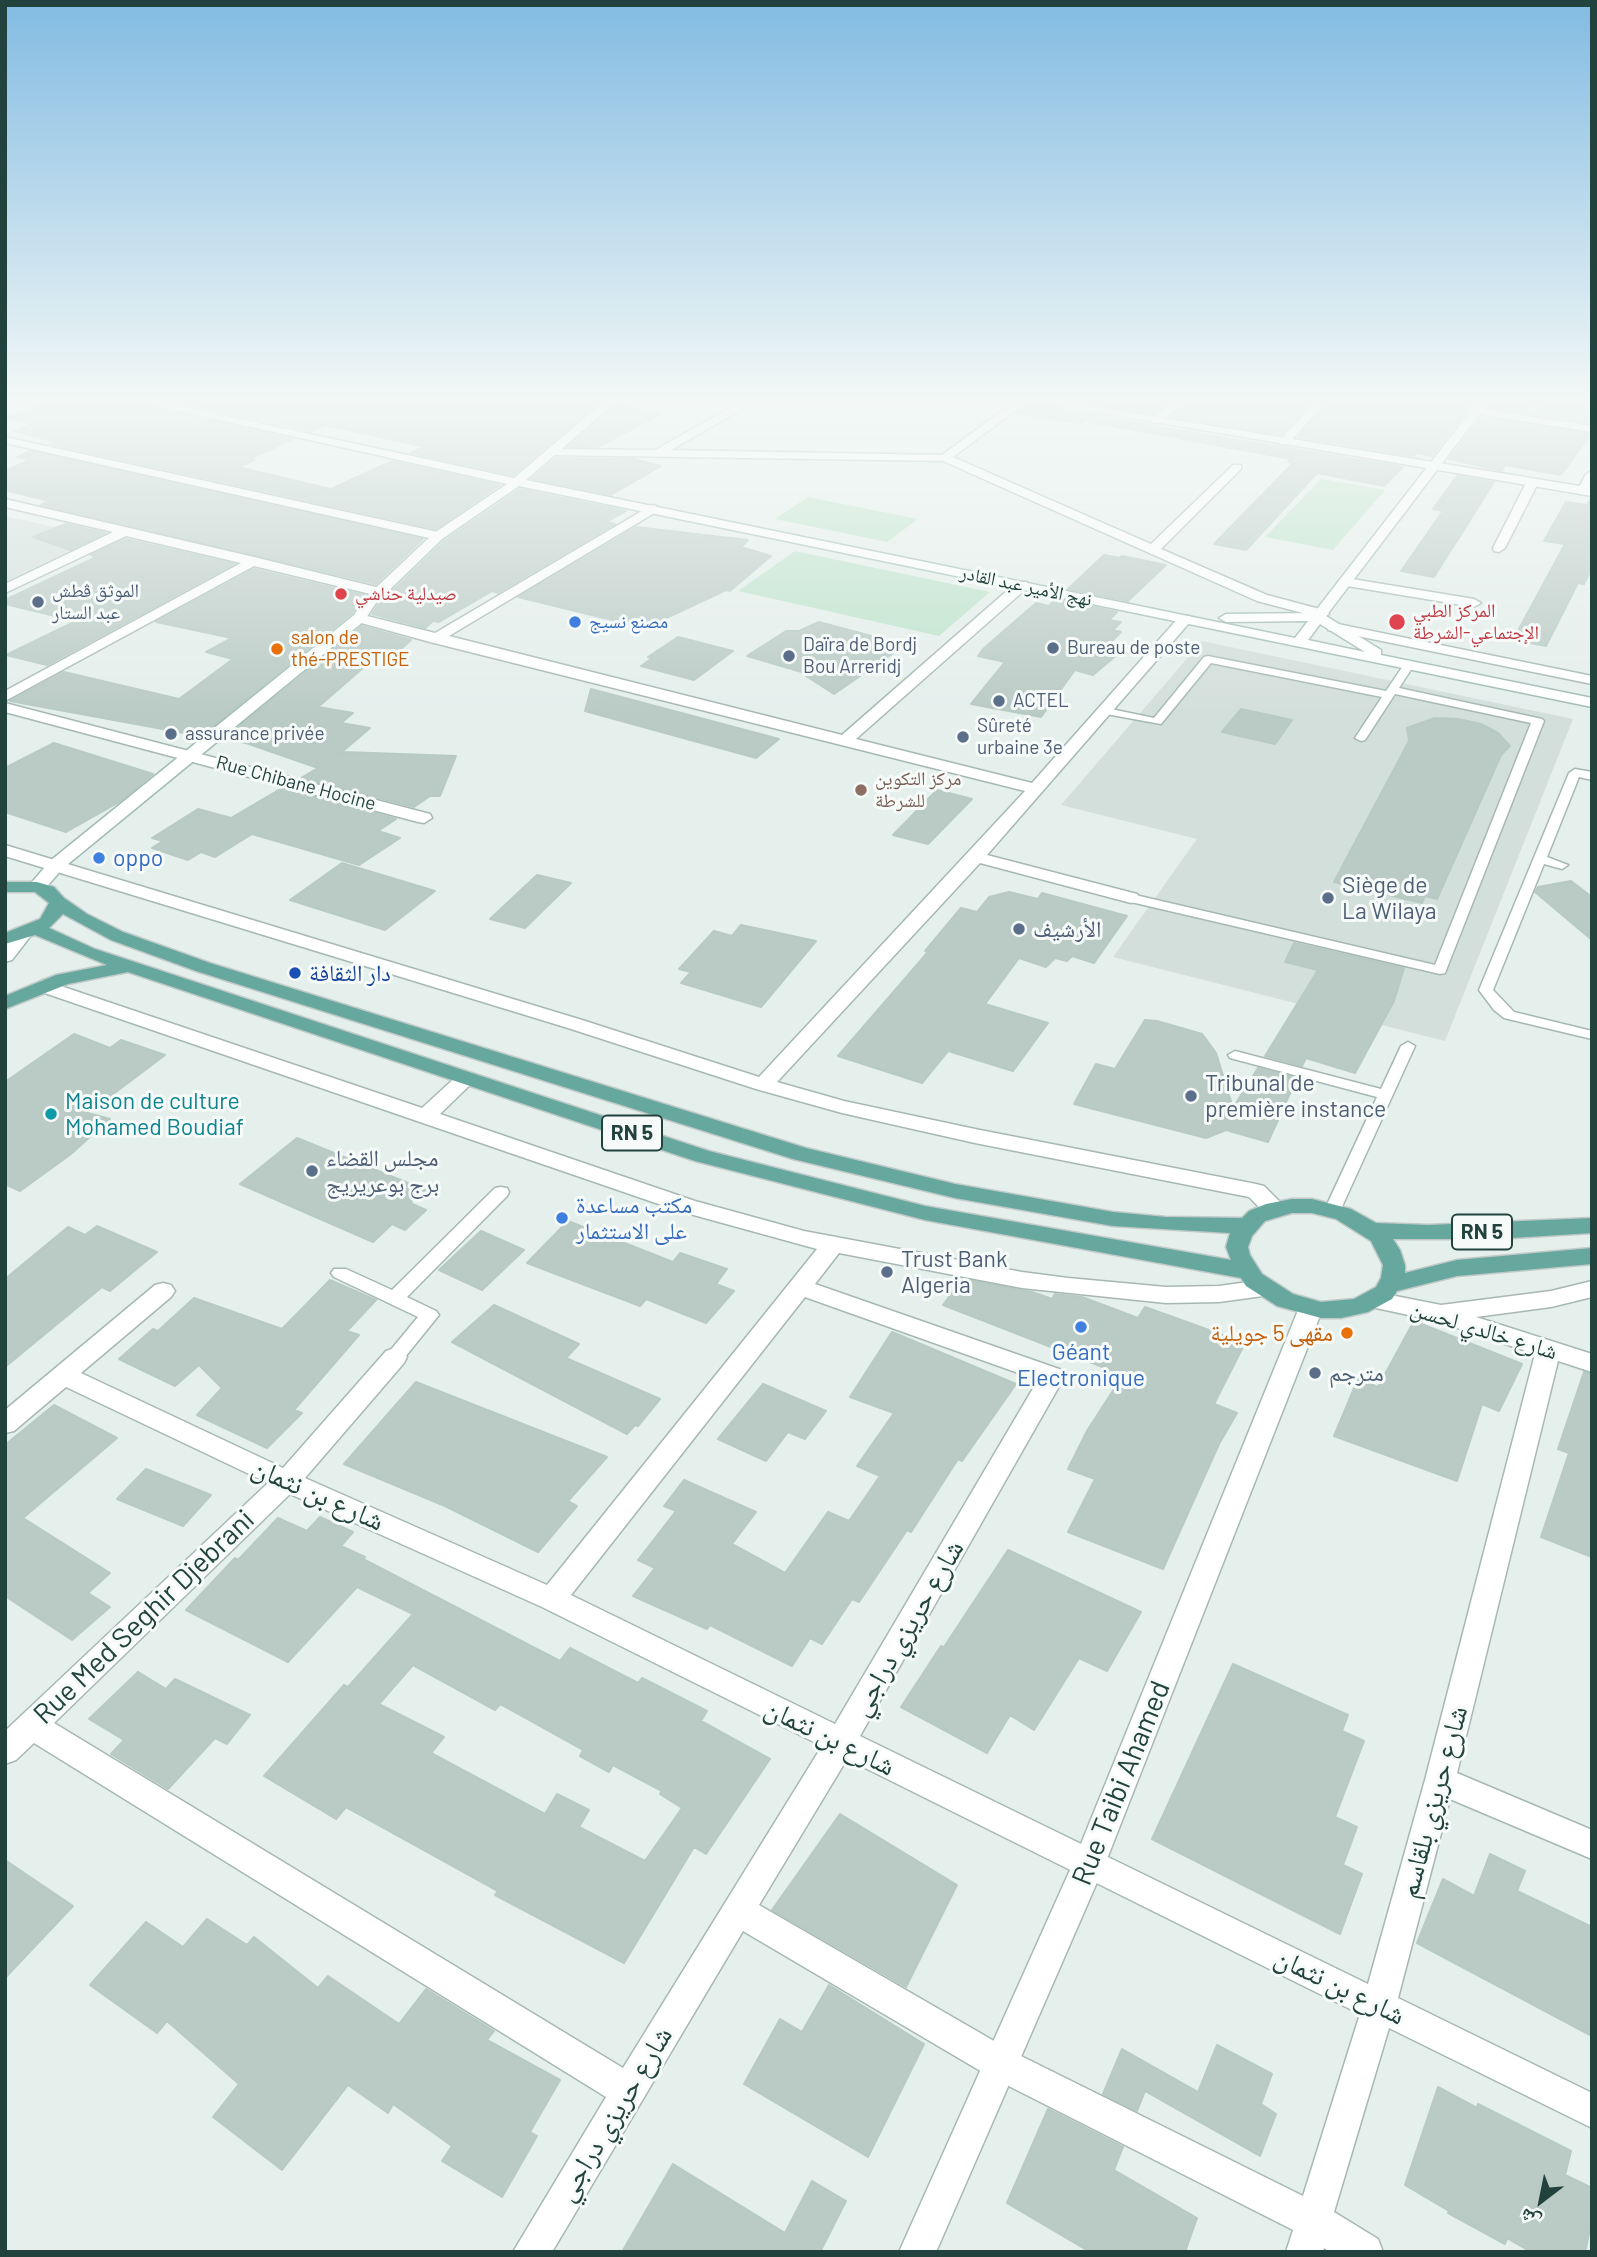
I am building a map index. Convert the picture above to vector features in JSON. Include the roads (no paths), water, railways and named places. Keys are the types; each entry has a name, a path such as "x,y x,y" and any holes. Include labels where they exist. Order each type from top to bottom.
{"main road":[{"path":"5,887 37,887 48,891 58,902 53,916 22,934"},
{"name":"RN 5","path":"58,902 95,925 166,954 726,1133 880,1174 1033,1206 1113,1219 1177,1225 1245,1226"},
{"name":"RN 5","path":"22,934 131,967 703,1156 869,1200 996,1227 1246,1271"},
{"path":"5,1003 43,986 82,974 131,967"},
{"path":"465,1079 491,1056"},
{"path":"1302,1206 1332,1211 1354,1219 1371,1230 1384,1243 1392,1257 1394,1272 1383,1292 1341,1310 1311,1308 1285,1300 1263,1288 1246,1271 1237,1247 1245,1226 1257,1216 1274,1209 1302,1206"},
{"name":"RN 5","path":"1371,1230 1496,1231 1592,1225"},
{"name":"RN 5","path":"1383,1292 1457,1268 1592,1256"}],"street":[{"path":"11,504 379,592"},
{"path":"295,504 438,536"},
{"path":"37,887 56,866 359,618 379,592 438,536 484,504"},
{"name":"نهج الأمير عبد القادر","path":"629,504 1592,703"},
{"path":"1051,504 1262,598 1320,615 1333,627 1389,661"},
{"path":"1154,549 1199,504"},
{"path":"1299,642 1405,504"},
{"path":"1499,548 1521,504"},
{"path":"435,639 652,509"},
{"path":"5,589 126,531"},
{"path":"5,697 254,561"},
{"path":"1346,582 1474,603"},
{"path":"844,741 1022,586"},
{"path":"763,1085 1038,789 1185,619 1320,615"},
{"path":"359,618 1038,789"},
{"path":"1333,627 1592,680"},
{"name":"Rue Chibane Hocine","path":"5,707 424,818"},
{"path":"5,850 562,1020 763,1085 842,1107 962,1133 1256,1191 1274,1209"},
{"path":"976,857 1131,898"},
{"path":"5,956 22,934"},
{"path":"43,986 687,1206 766,1229 1022,1280 1102,1290 1194,1295 1263,1288"},
{"path":"426,1115 465,1079"},
{"path":"552,1599 834,1244"},
{"name":"شارع حريزي دراجي","path":"531,2252 840,1743 1053,1376 800,1287"},
{"path":"1438,1313 1551,1299 1592,1289"},
{"path":"5,1424 163,1291"},
{"name":"شارع خالدي لحسن","path":"1383,1292 1438,1313 1592,1363"},
{"name":"Rue Taibi Ahamed","path":"917,2252 1089,1864 1311,1308"},
{"name":"شارع حريزي بلقاسم","path":"1309,2236 1379,2005 1440,1780 1549,1348"},
{"name":"Rue Med Seghir Djebrani","path":"5,1751 287,1481 395,1357"},
{"name":"شارع بن نثمان","path":"63,1375 287,1481 552,1599 1592,2111"},
{"path":"31,1725 628,2091"},
{"path":"1440,1780 1592,1845"},
{"path":"737,1910 1000,2064 1309,2236 1365,2252"}],"lane":[{"path":"1106,711 1157,722 1208,659 1538,721 1440,970 1131,898"},
{"path":"1361,738 1409,665"},
{"path":"1592,776 1575,773 1486,990 1499,1007 1509,1014 1592,1035"},
{"path":"1539,859 1562,865"},
{"path":"1332,1211 1408,1046"},
{"path":"1235,1055 1386,1095"},
{"path":"395,1298 501,1192"},
{"path":"340,1273 430,1315 395,1357"}],"place":[{"name":"صيدلية حناشي","path":"341,594"},
{"name":"الموثق ڨطش عبد الستار","path":"38,602"},
{"name":"مصنع نسيج","path":"575,622"},
{"name":"المركز الطبي الإجتماعي-الشرطة","path":"1397,622"},
{"name":"Bureau de poste","path":"1053,648"},
{"name":"salon de thé-PRESTIGE","path":"277,649"},
{"name":"Daïra de Bordj Bou Arreridj","path":"789,656"},
{"name":"ACTEL","path":"999,701"},
{"name":"assurance privée","path":"171,734"},
{"name":"Sûreté urbaine 3e","path":"963,737"},
{"name":"مركز التكوين للشرطة","path":"861,790"},
{"name":"oppo","path":"99,858"},
{"name":"Siège de La Wilaya","path":"1328,898"},
{"name":"الأرشيف","path":"1019,929"},
{"name":"دار الثقافة","path":"295,973"},
{"name":"Tribunal de première instance","path":"1191,1096"},
{"name":"Maison de culture Mohamed Boudiaf","path":"51,1114"},
{"name":"مجلس القضاء برج بوعريريج","path":"312,1171"},
{"name":"مكتب مساعدة على الاستثمار","path":"562,1218"},
{"name":"Trust Bank Algeria","path":"887,1272"},
{"name":"Géant Electronique","path":"1081,1327"},
{"name":"مقهى 5 جويلية","path":"1347,1333"},
{"name":"مترجم","path":"1315,1373"}]}
